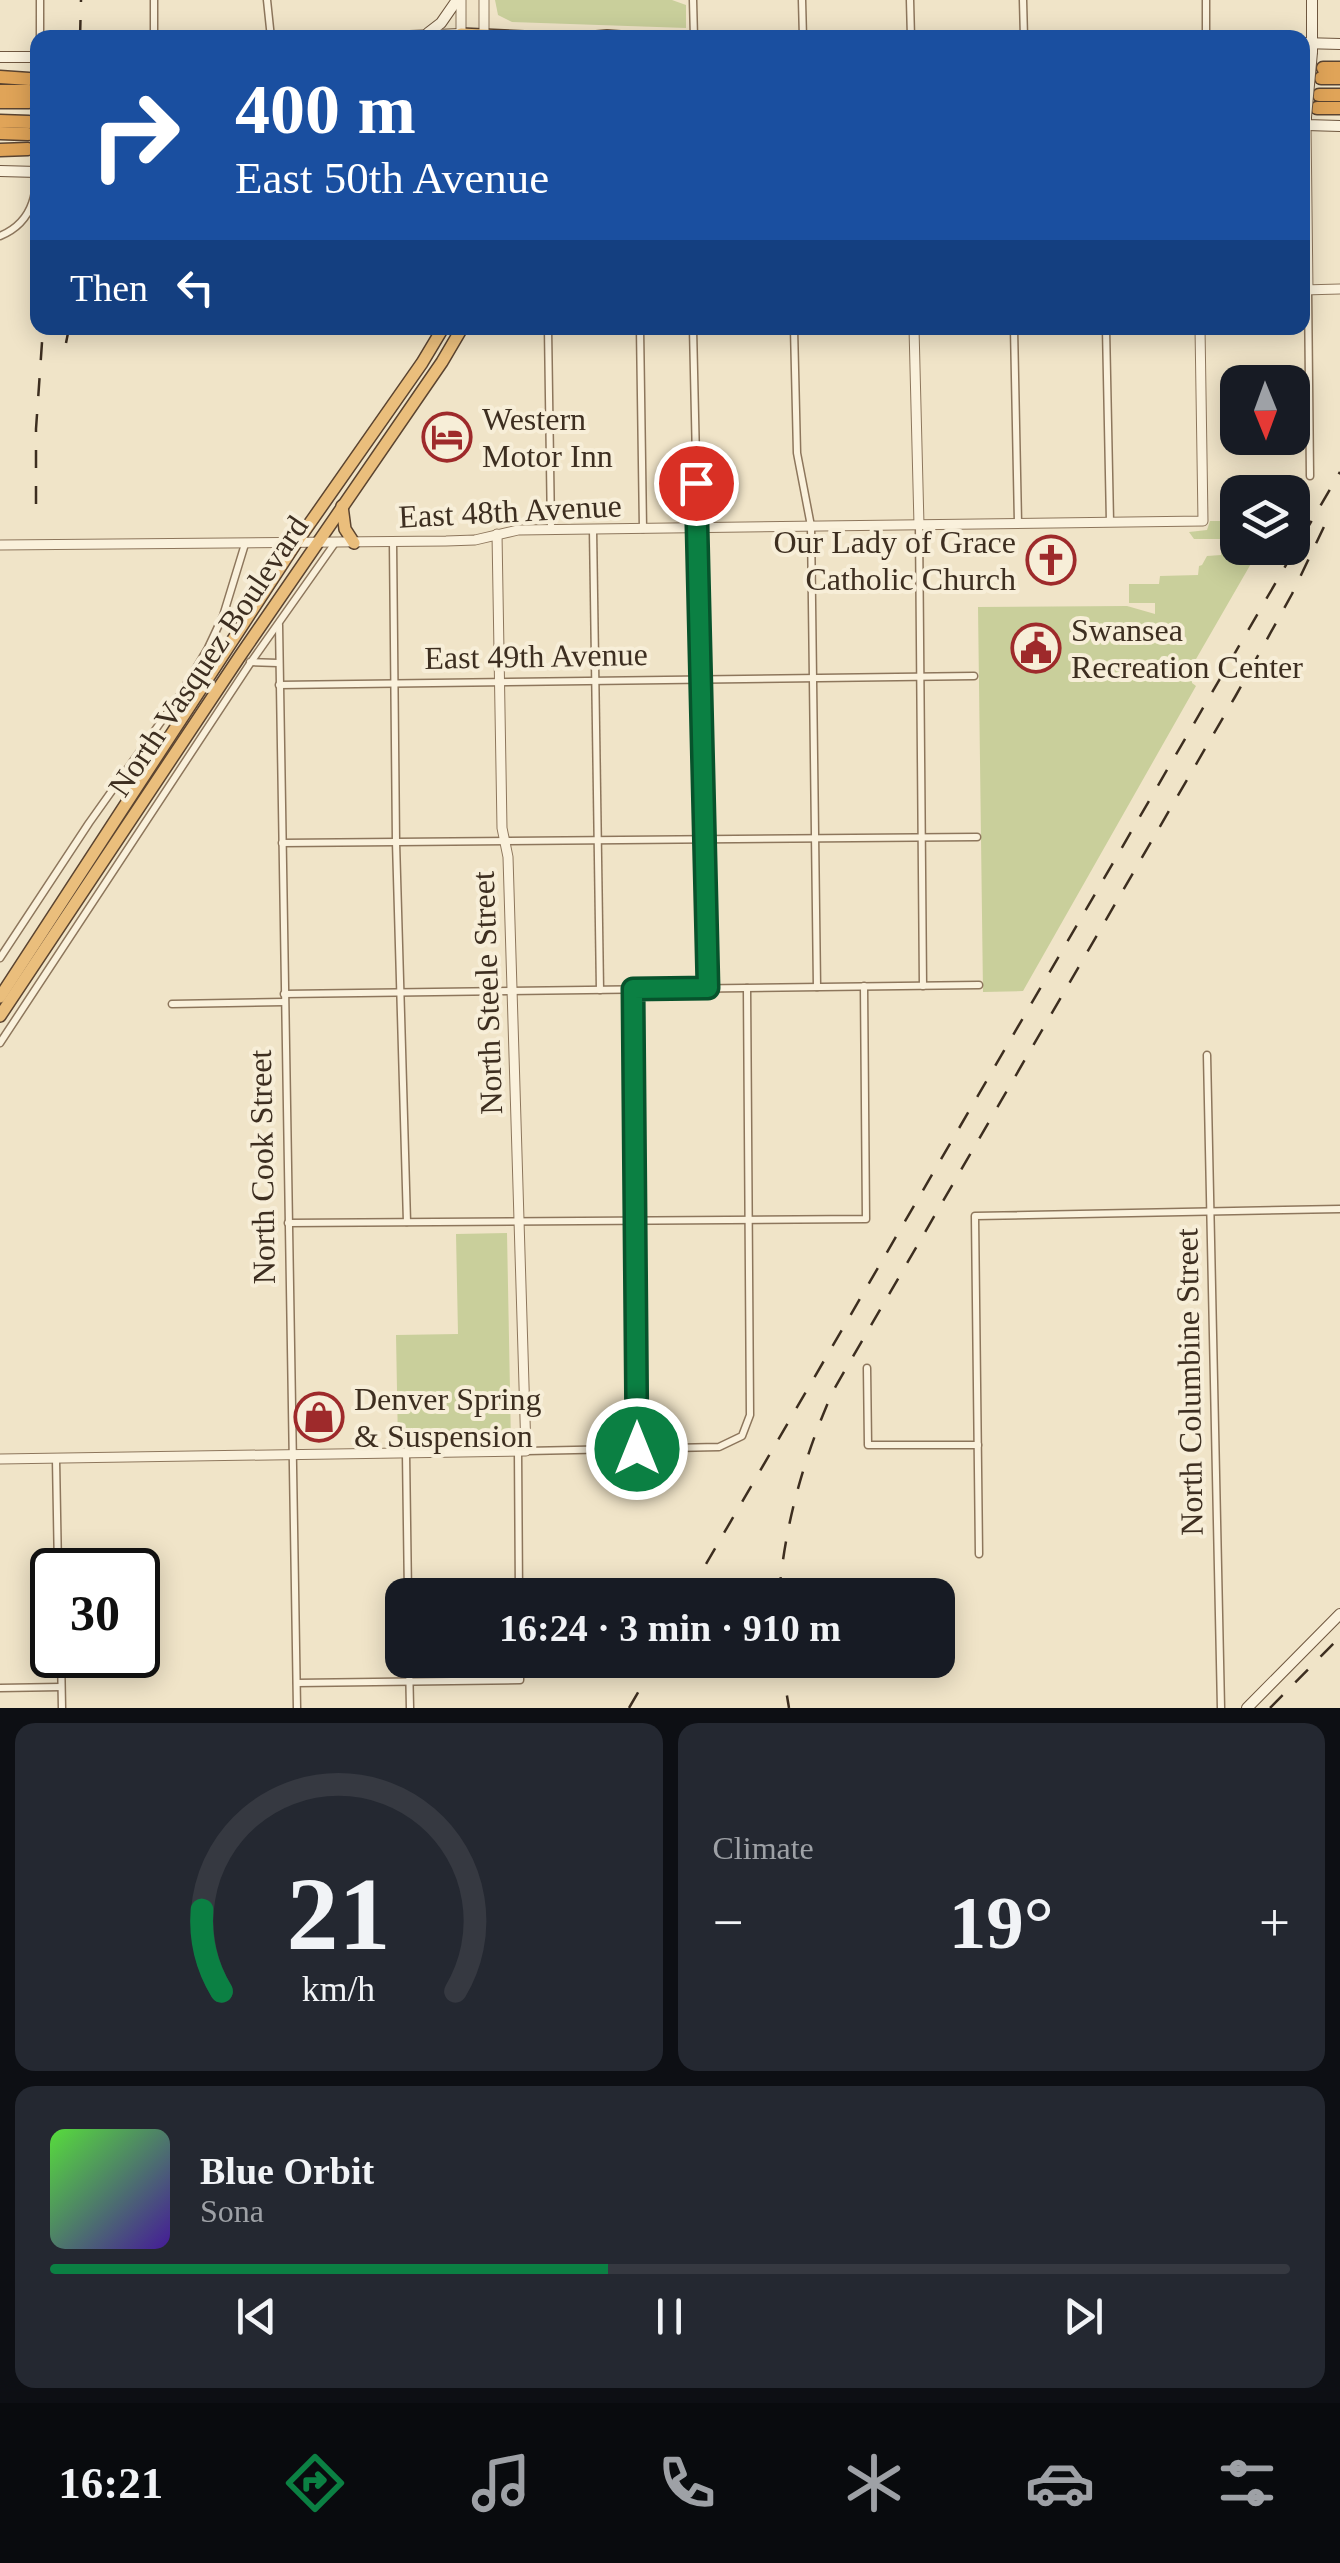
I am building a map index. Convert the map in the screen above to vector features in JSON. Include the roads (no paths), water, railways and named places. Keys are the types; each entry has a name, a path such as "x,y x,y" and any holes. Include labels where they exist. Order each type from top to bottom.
{"highway":[{"path":"1340,68 1322,73 1340,78"},
{"path":"0,77 29,91"},
{"path":"0,90 29,91"},
{"path":"0,102 29,91"},
{"path":"1340,94 1318,101 1340,108"},
{"path":"0,121 28,128 0,133"},
{"path":"0,150 30,153"},
{"name":"North Vasquez Boulevard","path":"0,997 296,544 439,335"},
{"name":"North Vasquez Boulevard","path":"0,1016 245,659 458,335"},
{"path":"342,506 344,529 354,543"}],"main road":[{"path":"433,30 459,0"},
{"path":"1310,31 1312,0"},
{"path":"1310,46 1340,44"},
{"path":"0,57 30,58"},
{"path":"1310,123 1340,126"},
{"path":"0,171 30,172"},
{"path":"1247,1708 1340,1614"}],"street":[{"path":"40,0 40,30"},
{"path":"154,0 154,30"},
{"path":"267,0 270,30"},
{"path":"459,0 460,30"},
{"path":"484,0 484,30"},
{"path":"694,0 694,30"},
{"path":"802,0 803,30"},
{"path":"910,0 911,30"},
{"path":"1023,0 1024,30"},
{"path":"1206,0 1206,30"},
{"path":"0,236 16,228 30,209"},
{"path":"1310,290 1340,290"},
{"path":"548,335 552,530"},
{"path":"640,335 643,529"},
{"path":"694,335 708,988"},
{"path":"794,335 797,453 811,526 817,987"},
{"path":"914,335 920,525 923,986"},
{"path":"1014,335 1018,523"},
{"path":"1106,335 1110,522"},
{"name":"East 48th Avenue","path":"0,545 354,543 468,540 509,531 1202,521 1200,335"},
{"path":"1306,335 1310,475"},
{"path":"593,529 600,990"},
{"name":"North Steele Street","path":"497,534 502,828 508,857 518,1222 522,1451 519,1578"},
{"path":"393,542 396,842 407,1222"},
{"path":"0,1043 245,659 278,626 334,543"},
{"path":"0,958 199,664 223,616 245,544"},
{"name":"North Cook Street","path":"278,626 297,1708"},
{"path":"245,659 278,663"},
{"name":"East 49th Avenue","path":"279,685 974,676"},
{"path":"282,843 977,837"},
{"path":"172,1004 401,992 980,985"},
{"path":"288,1223 866,1219 864,986"},
{"path":"0,1460 637,1449 719,1446 742,1436 750,1414 747,988"},
{"path":"633,989 637,1449"},
{"name":"North Columbine Street","path":"1207,1055 1221,1708"},
{"path":"980,1554 975,1216 1340,1209"},
{"path":"867,1368 868,1445 978,1445"},
{"path":"406,1453 408,1578"},
{"path":"56,1458 58,1548"},
{"path":"62,1678 62,1708"},
{"path":"410,1678 410,1708"},
{"path":"297,1683 520,1678"},
{"path":"0,1688 62,1687"}],"railway":[{"path":"80,30 81,0"},
{"path":"36,504 43,335"},
{"path":"66,343 68,335"},
{"path":"698,1578 1340,472"},
{"path":"781,1578 797,1491 833,1391 1235,697 1292,594 1330,514"},
{"path":"1270,1708 1340,1637"},
{"path":"629,1708 646,1678"},
{"path":"784,1678 789,1708"}],"place":[{"name":"Western Motor Inn","path":"447,437"},
{"name":"Our Lady of Grace Catholic Church","path":"1051,560"},
{"name":"Swansea Recreation Center","path":"1036,648"},
{"name":"Denver Spring & Suspension","path":"319,1417"}]}
